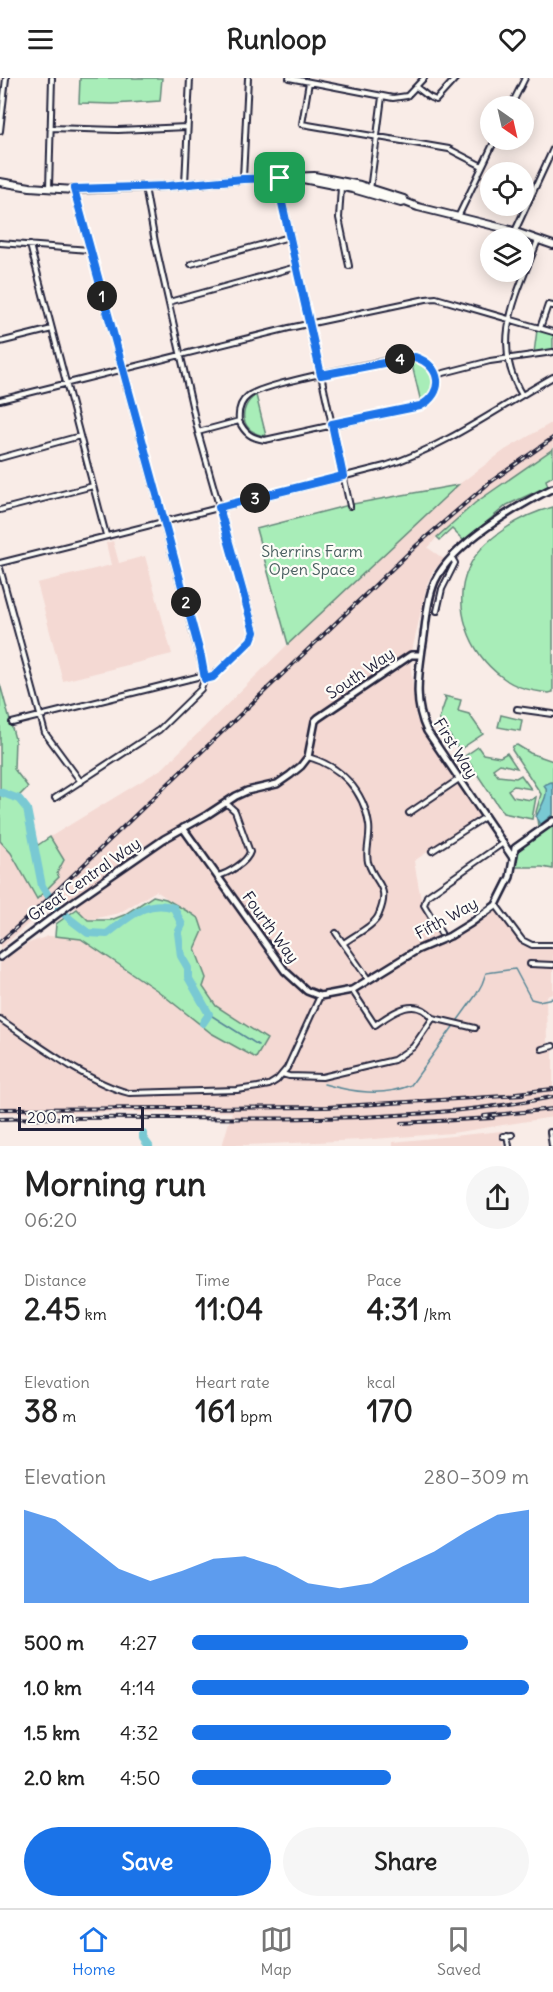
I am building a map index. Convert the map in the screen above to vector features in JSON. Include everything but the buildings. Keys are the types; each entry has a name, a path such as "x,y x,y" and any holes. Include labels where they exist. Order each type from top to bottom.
{"main road":[{"path":"0,182 49,189 74,189 185,185 243,179 314,176 404,199 405,202 434,212 502,228"},
{"path":"534,238 553,245"},
{"name":"South Way","path":"308,757 315,721 411,655 422,655 434,586 441,571 452,558 510,510 553,488"},
{"name":"First Way","path":"422,655 417,689 420,715 427,731 503,844"},
{"path":"184,827 247,791 277,784 301,766 308,757"},
{"path":"503,844 512,847 553,821"},
{"name":"Fourth Way","path":"184,827 285,971 307,991 320,996"},
{"name":"Great Central Way","path":"0,957 73,902 184,827"},
{"name":"Fifth Way","path":"352,990 417,950 450,936 496,905 510,877 515,848 520,843"},
{"path":"503,844 513,858"},
{"path":"320,996 352,990"}],"street":[{"path":"0,130 6,78"},
{"path":"49,189 52,78"},
{"path":"185,185 190,78"},
{"path":"243,179 248,78"},
{"path":"289,78 382,97 403,97 424,78"},
{"path":"416,87 429,98 436,100 456,78"},
{"path":"516,96 525,78"},
{"path":"309,82 302,124 449,149 480,165"},
{"path":"370,191 382,97"},
{"path":"50,128 118,130 186,127"},
{"path":"515,228 553,149"},
{"path":"458,217 480,170"},
{"path":"280,178 280,190 289,237 350,506"},
{"path":"342,184 339,218 349,266"},
{"path":"12,723 213,677 251,640 254,632 198,432 145,187"},
{"path":"55,798 161,728 198,691 205,677 74,189"},
{"path":"191,264 289,237"},
{"path":"522,395 510,372 506,339 509,318 538,239"},
{"path":"0,243 89,250"},
{"path":"30,245 106,535"},
{"path":"169,302 296,267"},
{"path":"0,400 310,323 436,298 553,332"},
{"path":"540,328 548,305 553,306"},
{"path":"0,342 52,329"},
{"path":"436,375 507,358 553,352"},
{"path":"415,357 429,364 436,375 437,382 435,394 427,403 420,406 265,440 256,439 247,434 239,421 242,403 253,392 321,375 415,357"},
{"path":"81,782 48,738 39,717 0,566 106,535 385,466 438,445 553,377"},
{"path":"198,432 239,421"},
{"path":"0,458 80,436"},
{"path":"0,510 93,486"},
{"path":"437,611 442,589 455,563 452,558"},
{"path":"517,709 553,714"},
{"path":"308,757 333,768 352,783 363,802 369,825 367,848 369,864 384,891 376,919 344,943"},
{"path":"409,813 459,779"},
{"path":"218,876 225,874 250,855 235,811 225,803"},
{"path":"432,851 484,817"},
{"path":"441,933 424,905 427,896 503,844"},
{"path":"496,905 500,907 522,940 532,945 553,945"},
{"path":"336,933 368,979"},
{"path":"530,964 553,965"},
{"path":"352,990 375,1025 397,1010 408,1006 428,1012 433,1018 475,1028"},
{"path":"0,1019 109,1087 129,1093 258,1087 268,1085 287,1068 320,996"},
{"path":"282,1074 322,1077 393,1060 413,1047 433,1018"},
{"path":"542,1049 553,1046"},
{"path":"550,1132 552,1146"},
{"path":"507,1135 509,1146"}],"shaded area":[{"path":"553,422 553,449 475,503 428,548 444,559 433,571 427,584 410,660 416,718 480,817 414,861 422,905 445,941 497,908 523,943 535,949 553,949 553,994 546,996 547,1043 553,1046 553,1117 452,1133 361,1140 222,1146 232,1112 0,1113 0,962 29,943 48,936 81,939 158,991 185,1013 267,1039 216,1006 203,987 206,978 195,949 203,931 199,919 156,891 119,913 88,920 61,894 0,949 0,841 11,853 37,899 58,877 57,873 62,865 62,856 50,837 163,768 288,644 458,485 505,450"},
{"path":"113,541 119,563 145,556 172,654 63,681 37,583 111,565 106,543"},
{"path":"502,1131 503,1146 393,1146 393,1142"}],"green space":[{"path":"80,78 162,78 160,101 113,104 79,103"},
{"path":"537,330 553,334 553,350 534,353"},
{"path":"411,361 425,364 434,376 432,392 421,402"},
{"path":"256,395 266,436 251,430 244,420 246,407"},
{"path":"553,449 553,476 546,480 548,486 507,505 464,541 452,529 440,540 437,537 475,503"},
{"name":"Sherrins Farm Open Space","path":"458,485 288,644 256,529 353,504"},
{"path":"553,507 553,692 549,693 513,684 490,667 472,642 466,627 462,597 469,567 484,546 517,521"},
{"path":"0,684 15,739 14,769 28,787 15,800 25,810 31,832 38,845 50,837 64,860 57,873 59,877 37,899 11,853 0,841"},
{"path":"444,696 461,700 458,711 469,714 483,734 459,750 439,719 446,699"},
{"path":"501,715 522,720 520,731 498,727"},
{"path":"517,745 530,753 553,761 553,816 538,826 536,812 541,794 512,750 513,746"},
{"path":"478,747 483,754 500,757 507,753 517,768 500,764 493,769 498,776 516,778 521,775 531,789 514,786 508,790 513,797 531,800 536,797 532,819 503,813 465,756"},
{"path":"553,825 553,869 515,867 520,847"},
{"path":"153,896 166,899 199,919 203,931 195,949 206,978 203,987 216,1006 267,1039 256,1058 211,1033 158,991 81,939 55,936 56,924 77,909 88,920 111,920 124,915"}],"water":[{"path":"553,783 553,814 540,825 536,817 546,796 544,785"}],"waterway":[{"path":"0,792 19,799 27,809 42,886 54,904 88,933 107,934 130,916 146,908 155,906 174,908 182,925 178,933 181,956 188,968 188,977 209,1014 203,1023"},
{"path":"324,1084 368,1092 390,1091 411,1085 476,995 486,973 515,969 531,999 539,1001 553,998"},
{"path":"209,1014 258,1045"},
{"path":"143,1134 149,1146"}],"railway":[{"path":"0,942 46,901 417,545 489,483 553,438"},
{"path":"516,1093 553,1089"},
{"path":"0,1109 327,1107 523,1095"},
{"path":"0,1119 347,1117 416,1114 553,1097"},
{"path":"484,1116 553,1109"},
{"path":"401,1123 493,1118"}],"route":[{"path":"280,178 282,203 321,375 415,357 425,361 432,368 436,375 436,389 432,398 420,406 332,424 343,476 219,507 254,632 251,640 213,677 205,679 201,657 74,189 168,186 280,178"}]}
